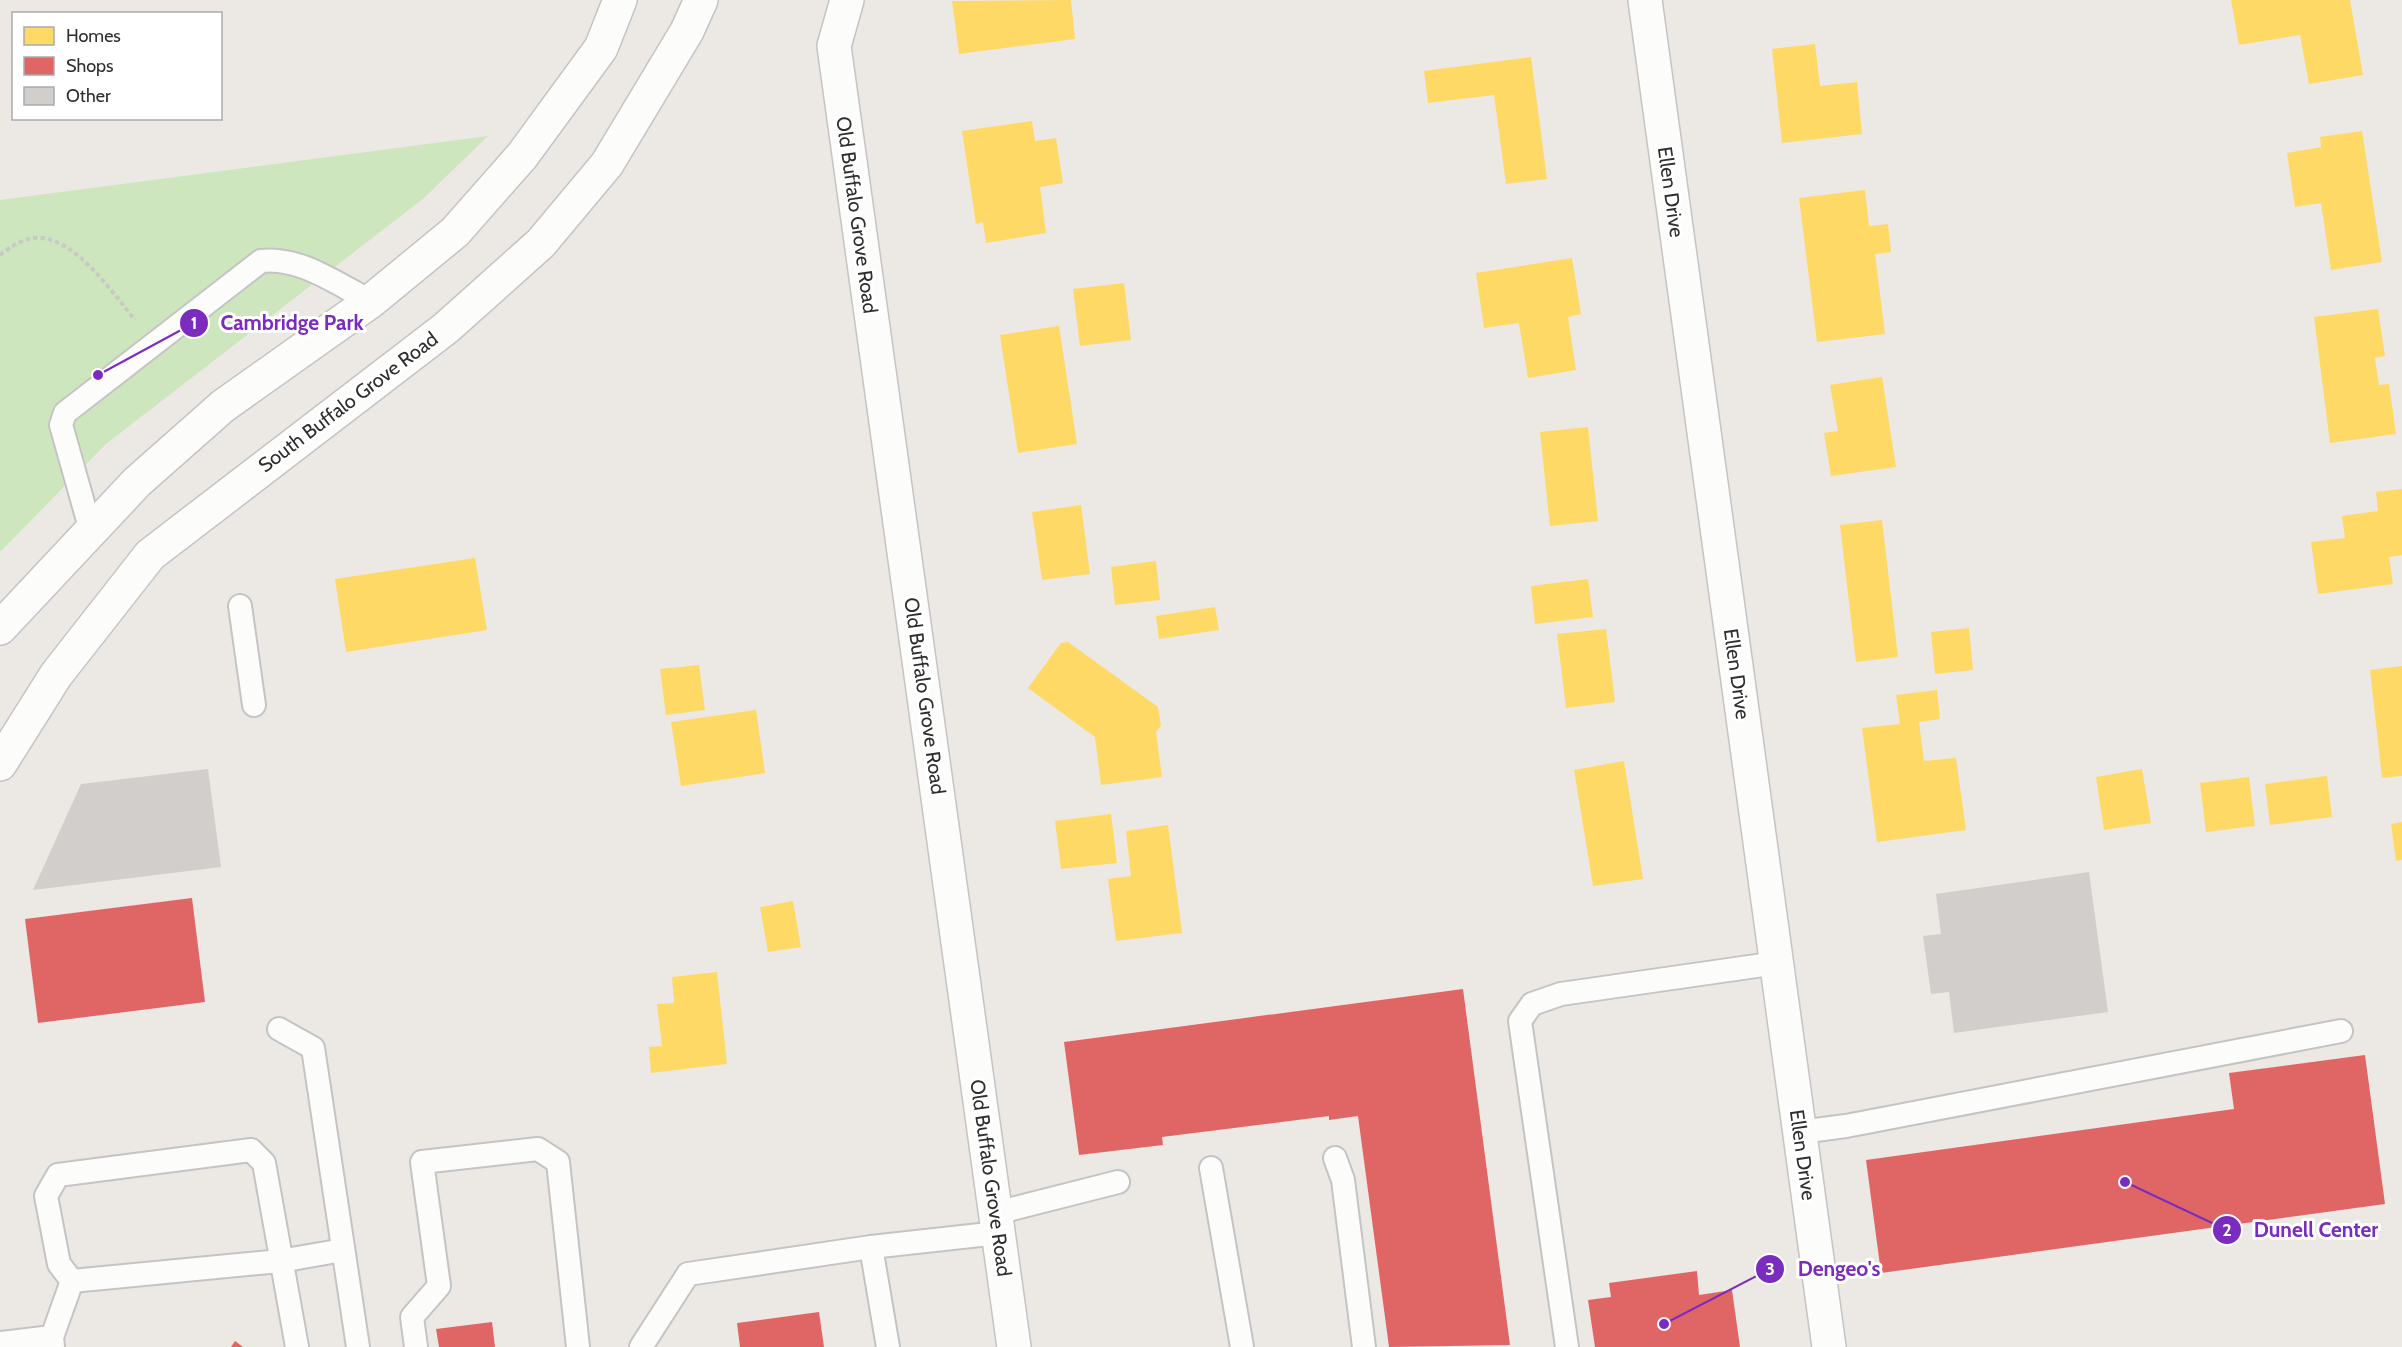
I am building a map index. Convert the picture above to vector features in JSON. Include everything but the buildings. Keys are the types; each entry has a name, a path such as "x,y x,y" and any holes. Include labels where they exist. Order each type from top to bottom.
{"street":[{"path":"0,628 136,482 223,406 371,301 455,232 522,156 601,48 621,0"},
{"name":"South Buffalo Grove Road","path":"0,765 56,675 150,555 446,328 541,243 607,164 687,31 701,0"},
{"name":"Old Buffalo Grove Road","path":"847,0 834,46 1014,1347"},
{"name":"Ellen Drive","path":"1645,0 1829,1347"}],"lane":[{"path":"91,531 61,425 65,412 261,261 276,259 292,262 371,301"},
{"path":"240,606 254,705"},
{"path":"1567,1347 1520,1021 1532,1004 1561,994 1777,963"},
{"path":"279,1029 313,1048 358,1347"},
{"path":"1800,1132 1846,1126 2341,1031"},
{"path":"416,1347 412,1317 439,1286 422,1161 538,1149 558,1162 578,1347"},
{"path":"72,1281 59,1264 46,1196 58,1175 250,1150 264,1162 297,1347"},
{"path":"1335,1158 1343,1180 1364,1347"},
{"path":"1211,1167 1242,1347"},
{"path":"640,1347 688,1274 871,1247 997,1223 1118,1182"},
{"path":"871,1247 888,1347"},
{"path":"72,1281 280,1261 344,1250"},
{"path":"0,1343 53,1342 72,1281"}],"path":[{"path":"0,255 21,241 41,237 64,245 88,265 153,344"}],"green space":[{"path":"488,136 424,198 106,444 0,552 0,200"}],"place":[{"name":"Cambridge Park","path":"98,375"},
{"name":"Dunell Center","path":"2125,1182"},
{"name":"Dengeo's","path":"1664,1324"}]}
